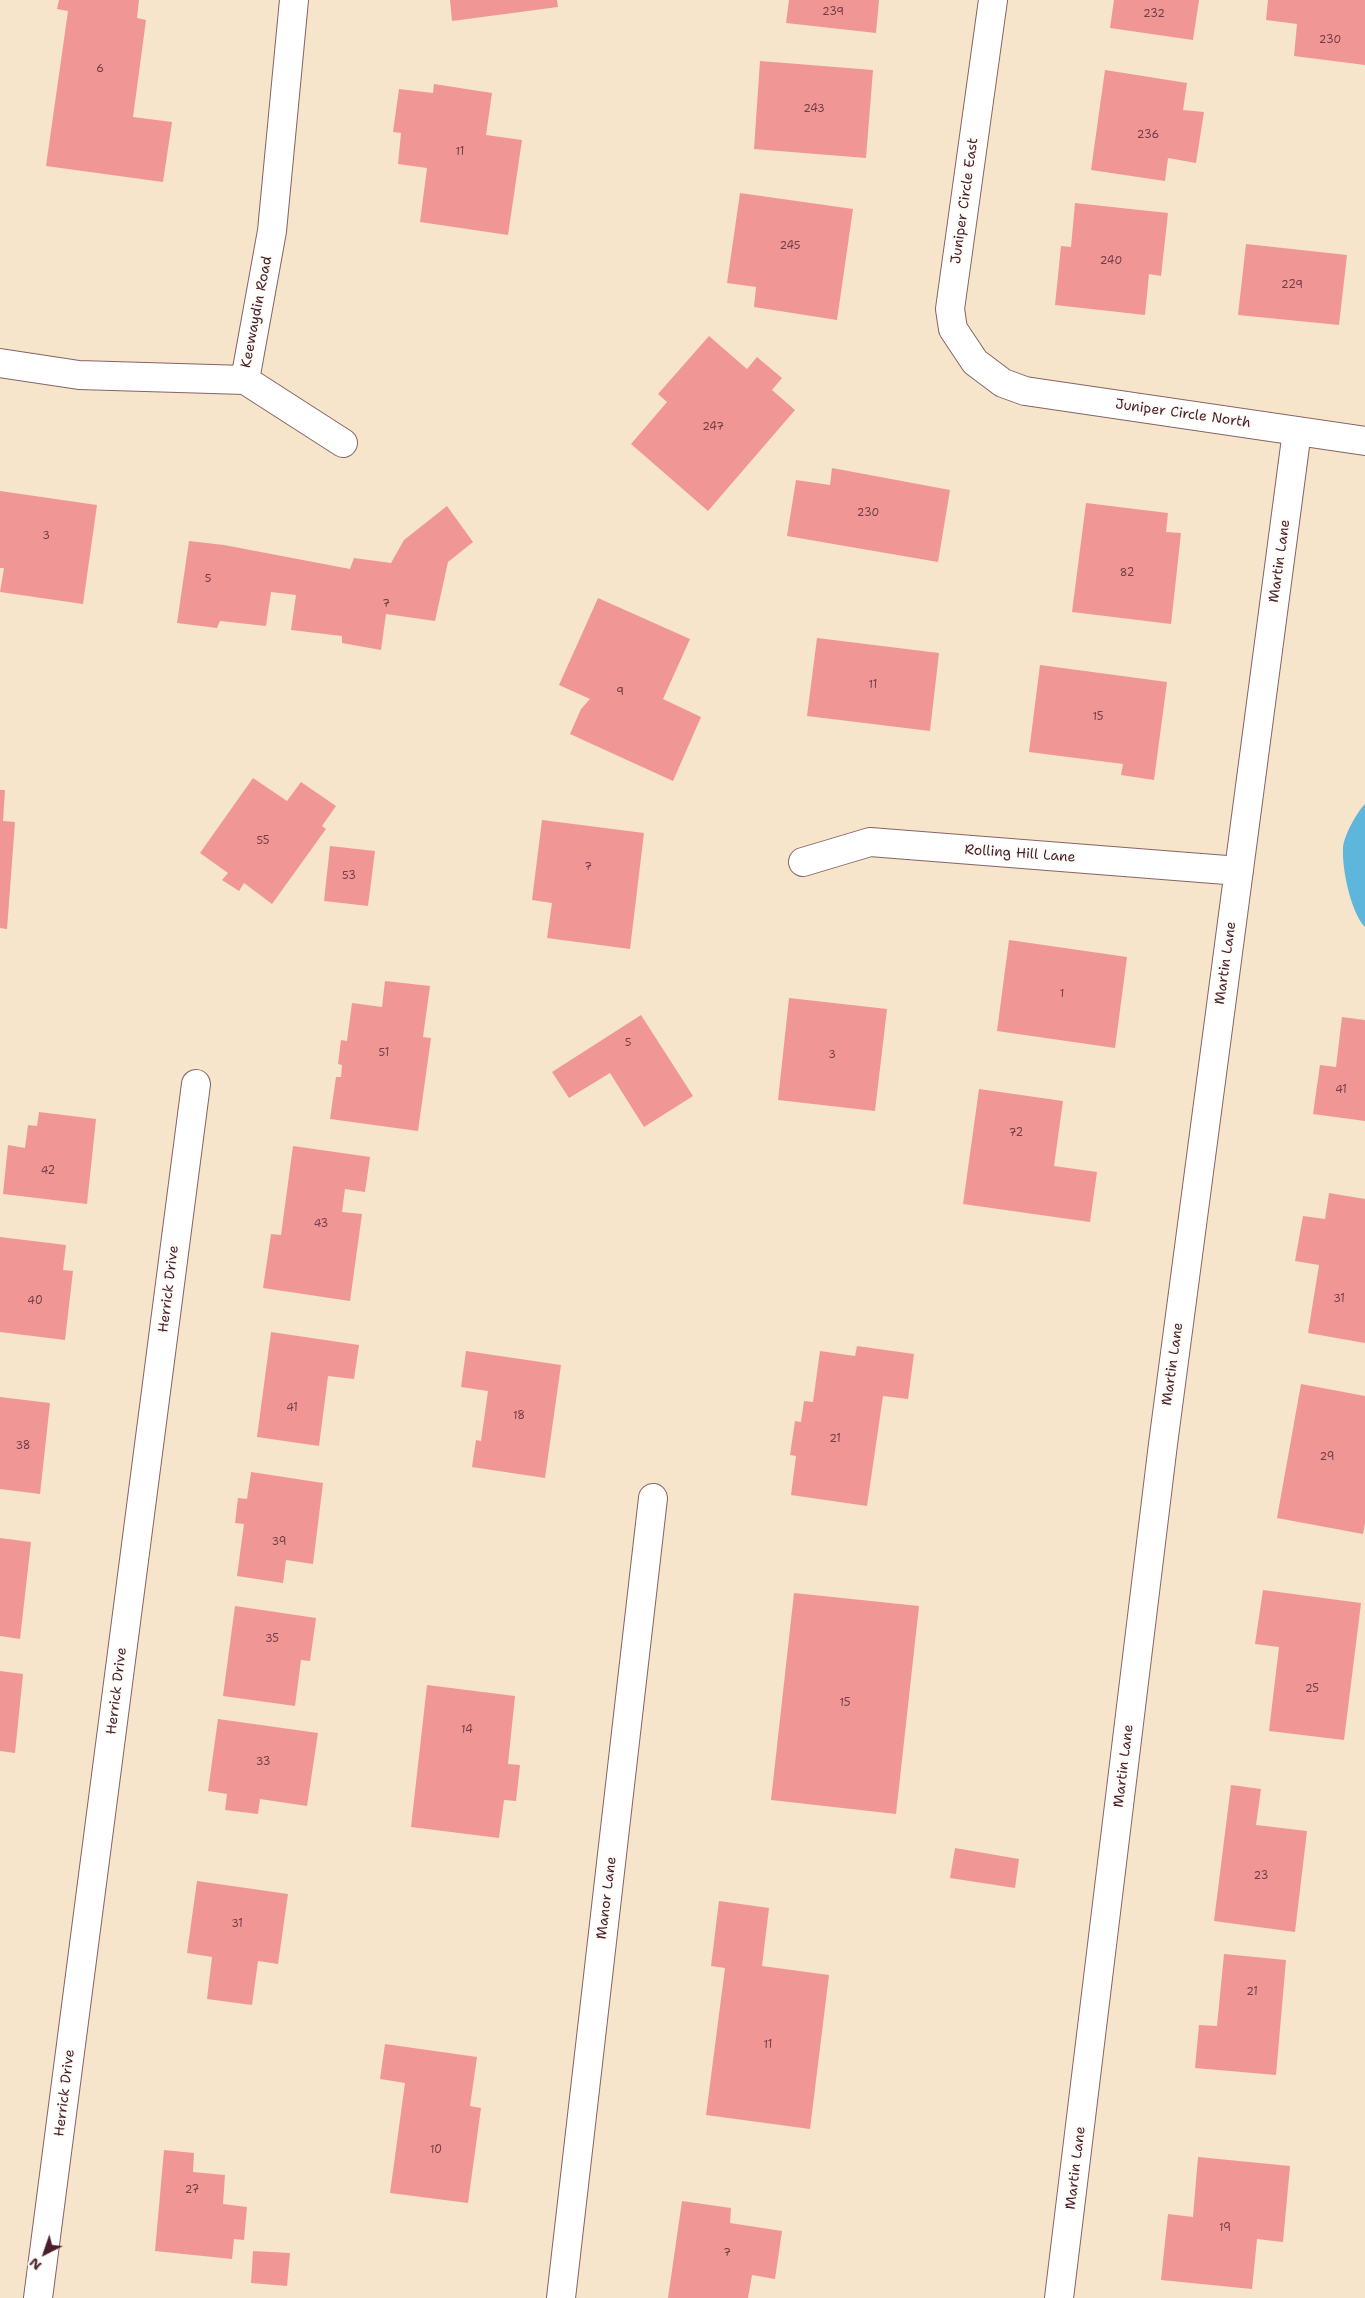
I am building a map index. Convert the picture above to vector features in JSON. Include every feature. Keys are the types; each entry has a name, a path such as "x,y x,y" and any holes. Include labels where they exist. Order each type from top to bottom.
{"street":[{"name":"Keewaydin Road","path":"0,363 80,375 244,380 272,231 294,0"},
{"name":"Juniper Circle East","path":"993,0 950,310 953,329 975,362 1002,383"},
{"path":"244,380 343,443"},
{"name":"Juniper Circle North","path":"1002,383 1025,391 1365,441"},
{"name":"Martin Lane","path":"1060,2298 1162,1454 1297,431"},
{"name":"Rolling Hill Lane","path":"803,862 870,842 1239,871"},
{"name":"Herrick Drive","path":"38,2298 196,1084"},
{"name":"Manor Lane","path":"561,2298 653,1498"}],"water":[{"path":"1365,804 1365,927 1356,912 1348,890 1343,849 1345,838 1351,825"}],"building":[{"path":"59,0 139,0 137,18 146,20 133,117 172,122 163,182 46,166 68,11 57,9"},
{"path":"450,0 557,0 558,7 452,21"},
{"path":"789,0 879,0 876,33 786,23"},
{"path":"1114,0 1199,0 1193,40 1110,28"},
{"path":"1268,0 1365,0 1365,65 1294,56 1297,24 1266,20"},
{"path":"760,61 873,70 866,158 754,149"},
{"path":"1105,70 1187,83 1183,110 1204,112 1196,163 1168,158 1165,181 1091,170"},
{"path":"434,84 492,93 486,135 522,140 508,235 420,222 427,168 398,164 401,133 393,132 399,89 433,93"},
{"path":"740,193 853,209 837,320 754,307 756,287 727,283"},
{"path":"1075,203 1168,213 1161,276 1149,274 1145,315 1055,305 1061,246 1071,247"},
{"path":"1246,244 1347,255 1339,325 1238,315"},
{"path":"709,336 747,369 757,357 782,378 772,390 795,410 708,511 631,444 667,402 658,394"},
{"path":"832,468 950,490 938,562 787,536 796,480 830,485"},
{"path":"0,491 97,505 83,604 0,592 4,568 0,568"},
{"path":"1086,503 1168,513 1166,532 1181,533 1171,624 1072,612"},
{"path":"447,506 473,542 448,562 435,621 386,614 381,650 342,643 342,636 291,630 296,595 271,592 266,626 220,621 217,628 177,623 189,541 224,545 350,569 354,558 391,563 404,540"},
{"path":"598,598 690,639 663,699 701,717 673,781 570,734 581,709 590,699 559,685"},
{"path":"817,638 939,653 930,731 807,716"},
{"path":"1040,665 1167,682 1154,780 1121,775 1123,764 1029,752"},
{"path":"253,778 287,801 301,782 336,806 322,826 326,829 272,904 244,883 239,891 222,880 228,873 200,853"},
{"path":"0,790 5,790 3,821 15,822 7,929 0,928"},
{"path":"542,820 644,833 630,949 547,938 552,903 532,900"},
{"path":"330,846 375,851 368,906 324,901"},
{"path":"1009,940 1127,957 1115,1048 997,1031"},
{"path":"385,981 430,986 423,1037 431,1038 418,1131 330,1119 336,1077 341,1077 342,1065 338,1064 341,1040 347,1041 352,1003 382,1007"},
{"path":"789,998 887,1009 875,1111 778,1100"},
{"path":"641,1015 693,1096 644,1127 610,1073 569,1098 552,1072"},
{"path":"1342,1017 1365,1020 1365,1121 1313,1114 1320,1065 1336,1067"},
{"path":"979,1089 1063,1101 1054,1166 1097,1172 1090,1222 963,1204"},
{"path":"39,1112 96,1119 87,1204 3,1194 8,1145 25,1148 28,1125 37,1126"},
{"path":"293,1146 370,1157 365,1192 345,1189 342,1212 362,1214 350,1301 263,1288 271,1234 281,1235"},
{"path":"1329,1193 1365,1199 1365,1343 1308,1333 1319,1265 1295,1261 1303,1216 1325,1219"},
{"path":"0,1237 66,1245 63,1270 73,1271 65,1340 0,1332"},
{"path":"271,1332 359,1345 354,1379 328,1376 319,1446 257,1437"},
{"path":"857,1346 914,1354 908,1399 883,1396 867,1506 791,1495 796,1456 790,1455 795,1421 801,1422 804,1401 813,1402 820,1351 855,1356"},
{"path":"466,1351 561,1365 545,1478 472,1467 476,1440 481,1441 488,1391 461,1387"},
{"path":"1301,1384 1365,1396 1365,1523 1363,1534 1277,1518"},
{"path":"0,1397 50,1403 40,1494 0,1489"},
{"path":"251,1472 323,1483 313,1564 286,1560 283,1583 237,1576 244,1524 235,1523 238,1498 247,1499"},
{"path":"0,1538 31,1542 20,1639 0,1636"},
{"path":"1263,1590 1361,1603 1344,1740 1269,1731 1279,1647 1255,1644"},
{"path":"794,1593 919,1606 896,1814 771,1800"},
{"path":"235,1606 316,1618 310,1661 301,1660 295,1706 223,1696"},
{"path":"0,1671 23,1674 15,1753 0,1751"},
{"path":"427,1685 515,1696 508,1764 520,1765 516,1801 504,1800 499,1838 411,1827"},
{"path":"218,1719 318,1733 307,1806 260,1799 258,1814 225,1810 227,1794 208,1791"},
{"path":"1231,1785 1261,1789 1256,1825 1307,1831 1295,1932 1214,1921"},
{"path":"955,1848 1019,1859 1015,1888 950,1878"},
{"path":"197,1881 288,1894 278,1964 258,1961 252,2005 207,1999 212,1957 187,1953"},
{"path":"719,1901 769,1908 762,1966 829,1975 810,2129 706,2115 725,1968 711,1966"},
{"path":"1224,1954 1286,1960 1276,2075 1195,2068 1199,2025 1217,2026"},
{"path":"385,2044 477,2057 470,2106 481,2108 468,2203 390,2193 405,2083 380,2079"},
{"path":"164,2150 194,2153 193,2172 225,2175 223,2204 247,2207 244,2240 234,2239 232,2259 155,2251"},
{"path":"1198,2157 1290,2166 1283,2242 1257,2239 1252,2289 1161,2280 1168,2214 1193,2217"},
{"path":"682,2201 731,2208 730,2223 782,2231 775,2279 752,2275 748,2298 668,2298"},
{"path":"253,2251 290,2253 287,2286 251,2283"}]}
